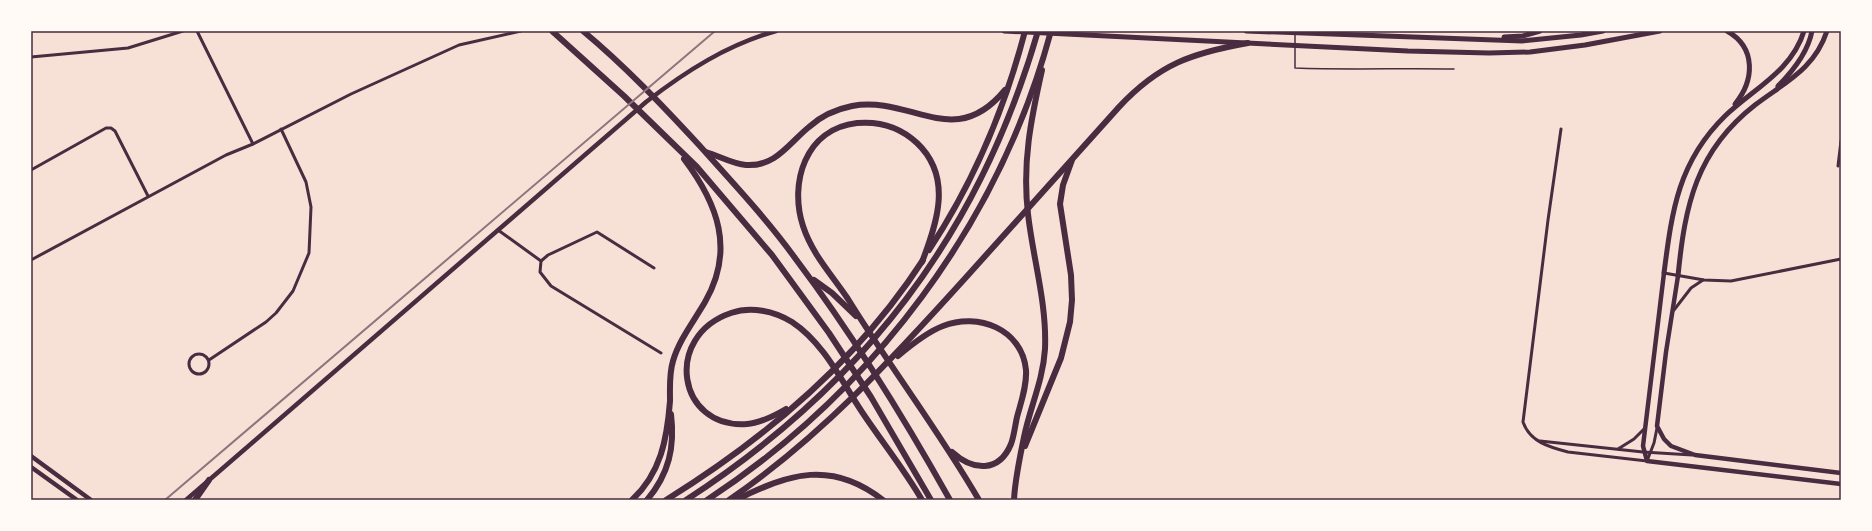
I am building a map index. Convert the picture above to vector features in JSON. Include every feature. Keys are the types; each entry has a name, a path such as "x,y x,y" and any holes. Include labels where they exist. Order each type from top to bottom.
{"highway":[{"path":"552,31 624,96 697,167 772,255 830,333 875,404 931,500"},
{"path":"583,31 660,102 750,202 808,276 848,332 883,386 950,500"},
{"path":"1004,31 1408,51 1489,53 1585,46 1660,31"},
{"path":"666,500 743,448 798,403 823,380 878,319 922,262 948,220 972,175 991,133 1026,31"},
{"path":"686,500 766,443 829,387 884,328 933,262 974,192 1008,120 1038,31"},
{"path":"1014,500 1024,437 1041,379 1044,349 1043,304 1029,225 1026,193 1028,140 1050,31"},
{"path":"1246,31 1522,41 1551,39 1603,31"},
{"path":"1478,40 1523,36 1540,31"},
{"path":"1624,38 1642,31"},
{"path":"1664,273 1674,209 1685,172 1704,140 1742,97 1748,84 1750,69 1745,48 1727,31"},
{"path":"1726,116 1776,74 1797,49 1804,31"},
{"path":"1678,276 1686,213 1702,167 1713,148 1725,132 1768,95 1792,71 1804,51 1812,31"},
{"path":"1768,95 1792,79 1815,56 1827,31"},
{"path":"729,500 770,470 843,407 900,352 1073,157 1133,93 1151,77 1190,57 1211,50 1248,43"},
{"path":"707,500 782,445 836,396 891,338 938,274 980,207 1016,132 1046,48"},
{"path":"704,151 742,164 763,164 776,158 815,121 843,108 858,105 881,105 933,118 960,119 972,116 984,110 995,101 1008,85"},
{"path":"922,262 932,237 940,204 938,183 928,156 909,136 896,128 881,124 854,124 830,133 811,150 802,165 798,182 798,206 809,241 945,446 979,500"},
{"path":"632,500 644,489 658,465 665,444 673,361 679,345 714,285 718,269 721,242 716,215 707,193 671,142"},
{"path":"1022,451 1061,358 1070,322 1072,300 1071,274 1060,204 1063,185 1073,157"},
{"path":"808,276 832,293 862,322"},
{"path":"798,403 760,422 747,424 727,423 712,416 697,402 691,391 687,378 687,358 694,340 708,324 735,312 762,310 791,322 806,334 828,359 862,412 898,461 922,500"},
{"path":"900,352 942,326 956,322 973,320 987,323 999,328 1014,342 1022,354 1025,368 1024,389 1011,443 1007,452 993,464 978,466 969,465 960,460 945,446"},
{"path":"647,500 663,476 670,458 673,439 670,400"},
{"path":"736,500 776,481 809,474 827,475 849,481 871,491 883,500"},
{"path":"195,500 209,480"}],"main road":[{"path":"186,500 622,122 667,85 722,51 744,41 776,31"},
{"path":"1664,273 1646,426 1644,452 1647,460 1841,484"},
{"path":"1678,276 1657,426 1664,439 1671,446 1695,455 1841,472"},
{"path":"31,456 91,500"},
{"path":"31,467 77,500"}],"street":[{"path":"31,56 128,48 183,31"},
{"path":"197,31 253,144"},
{"path":"31,260 226,155 253,144 280,129 459,45 521,31"},
{"path":"31,170 106,128 111,128 115,132 148,196"},
{"path":"209,360 266,322 276,313 293,291 302,274 309,253 311,207 306,182 280,129"},
{"path":"1561,129 1522,417 1523,422 1528,434 1539,441 1568,452 1647,460 1657,426"},
{"path":"1838,166 1841,141"},
{"path":"498,230 541,261"},
{"path":"654,268 597,232 548,255 541,261 540,272 550,286 661,353"},
{"path":"1664,273 1719,282 1743,280 1841,259"},
{"path":"1673,312 1691,288 1704,280"},
{"path":"199,354 206,356 209,360 210,364 205,373 200,375 194,374 190,369 189,364 191,359 199,354"},
{"path":"1617,449 1634,439 1646,426"},
{"path":"1539,441 1650,453 1695,455"}],"lane":[{"path":"1295,31 1295,68 1330,70 1368,68 1454,69"}],"railway":[{"path":"165,500 715,31"}]}
